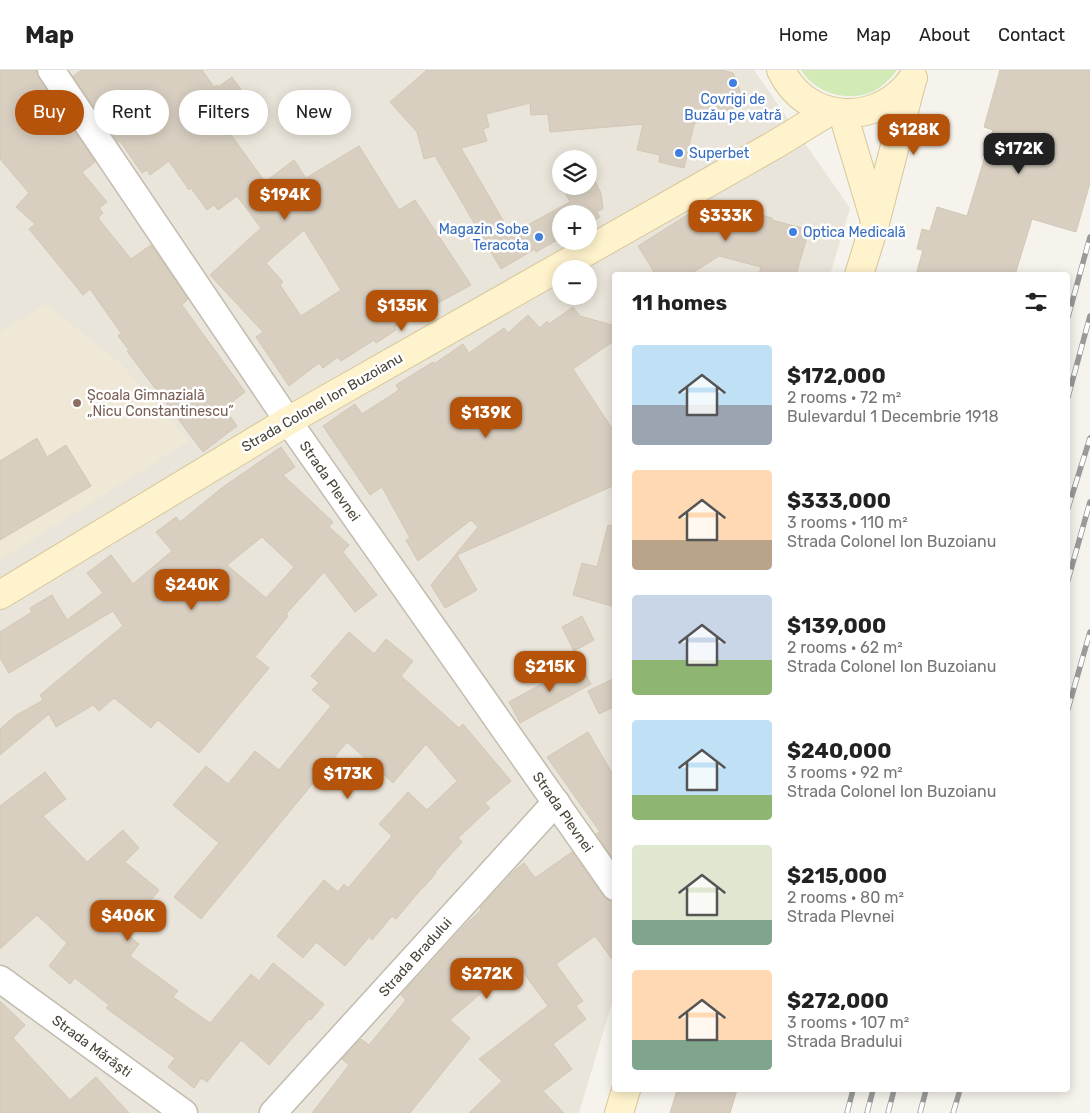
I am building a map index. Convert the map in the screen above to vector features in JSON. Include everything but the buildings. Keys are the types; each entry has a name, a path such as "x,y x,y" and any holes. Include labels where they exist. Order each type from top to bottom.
{"street":[{"name":"Strada Plevnei","path":"51,70 288,421 612,883"},
{"path":"781,70 785,79 812,104 837,112 863,112 882,106 899,95 914,75"},
{"path":"860,272 875,223 914,75"},
{"name":"Strada Colonel Ion Buzoianu","path":"0,595 288,421 776,144 837,112"},
{"path":"837,112 875,223"},
{"name":"Strada Bradului","path":"273,1113 556,802"},
{"name":"Strada Mărăști","path":"0,979 184,1113"},
{"path":"619,1113 625,1092"}],"shaded area":[{"path":"0,70 754,70 850,208 831,272 612,272 612,1003 579,1113 0,1113"},
{"name":"Școala Gimnazială „Nicu Constantinescu”","path":"46,304 121,364 189,441 0,560 0,333"}],"green space":[{"path":"801,70 897,70 887,82 874,91 864,95 844,96 834,94 815,85"}],"railway":[{"path":"1070,310 1090,237"},
{"path":"1070,390 1090,316"},
{"path":"1070,502 1090,438"},
{"path":"1070,573 1090,502"},
{"path":"1070,702 1090,632"},
{"path":"847,1113 852,1092"},
{"path":"867,1113 872,1092"},
{"path":"888,1113 893,1092"},
{"path":"920,1113 925,1092"},
{"path":"953,1113 959,1092"}],"place":[{"name":"Covrigi de Buzău pe vatră","path":"733,83"},
{"name":"Superbet","path":"679,153"},
{"name":"Optica Medicală","path":"793,232"},
{"name":"Magazin Sobe Teracota","path":"539,237"},
{"name":"Școala Gimnazială „Nicu Constantinescu”","path":"77,403"}]}
